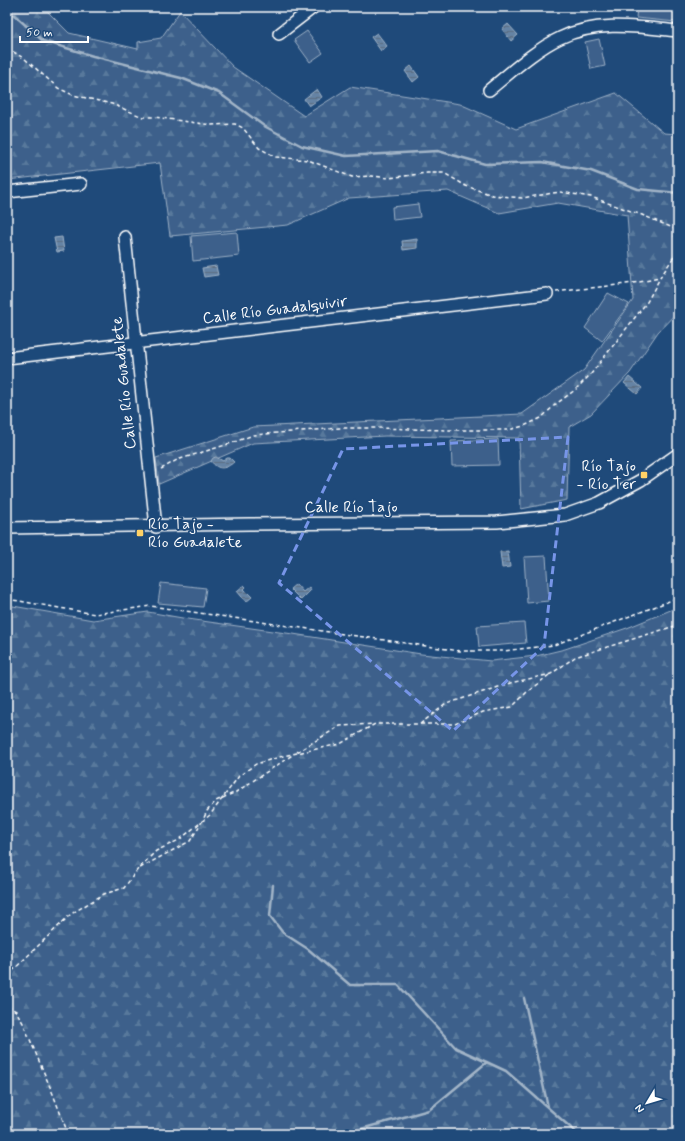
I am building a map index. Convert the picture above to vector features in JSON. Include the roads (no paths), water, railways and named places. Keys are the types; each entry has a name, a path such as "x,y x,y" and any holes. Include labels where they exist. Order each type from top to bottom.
{"street":[{"path":"279,34 314,7"},
{"path":"488,90 540,50 560,38 582,30 611,26 643,27 678,31"},
{"path":"7,192 81,184"},
{"name":"Calle Río Guadalete","path":"125,237 156,527"},
{"name":"Calle Río Guadalquivir","path":"7,358 547,294"},
{"name":"Calle Río Tajo","path":"7,528 496,522 565,515 599,503 641,480 678,454"}],"waterway":[{"path":"7,11 11,12 43,41 93,56 181,78 219,93 264,126 302,146 346,156 438,151 485,164 542,162 591,171 638,189 678,193"},
{"path":"273,885 270,916 283,933 308,949 350,985 398,985 456,1048 506,1071 578,1134"},
{"path":"524,998 548,1107"},
{"path":"343,1134 429,1110 487,1062"}],"place":[{"name":"Río Tajo - Río Ter","path":"644,475"},
{"name":"Río Tajo - Río Guadalete","path":"140,533"}]}
